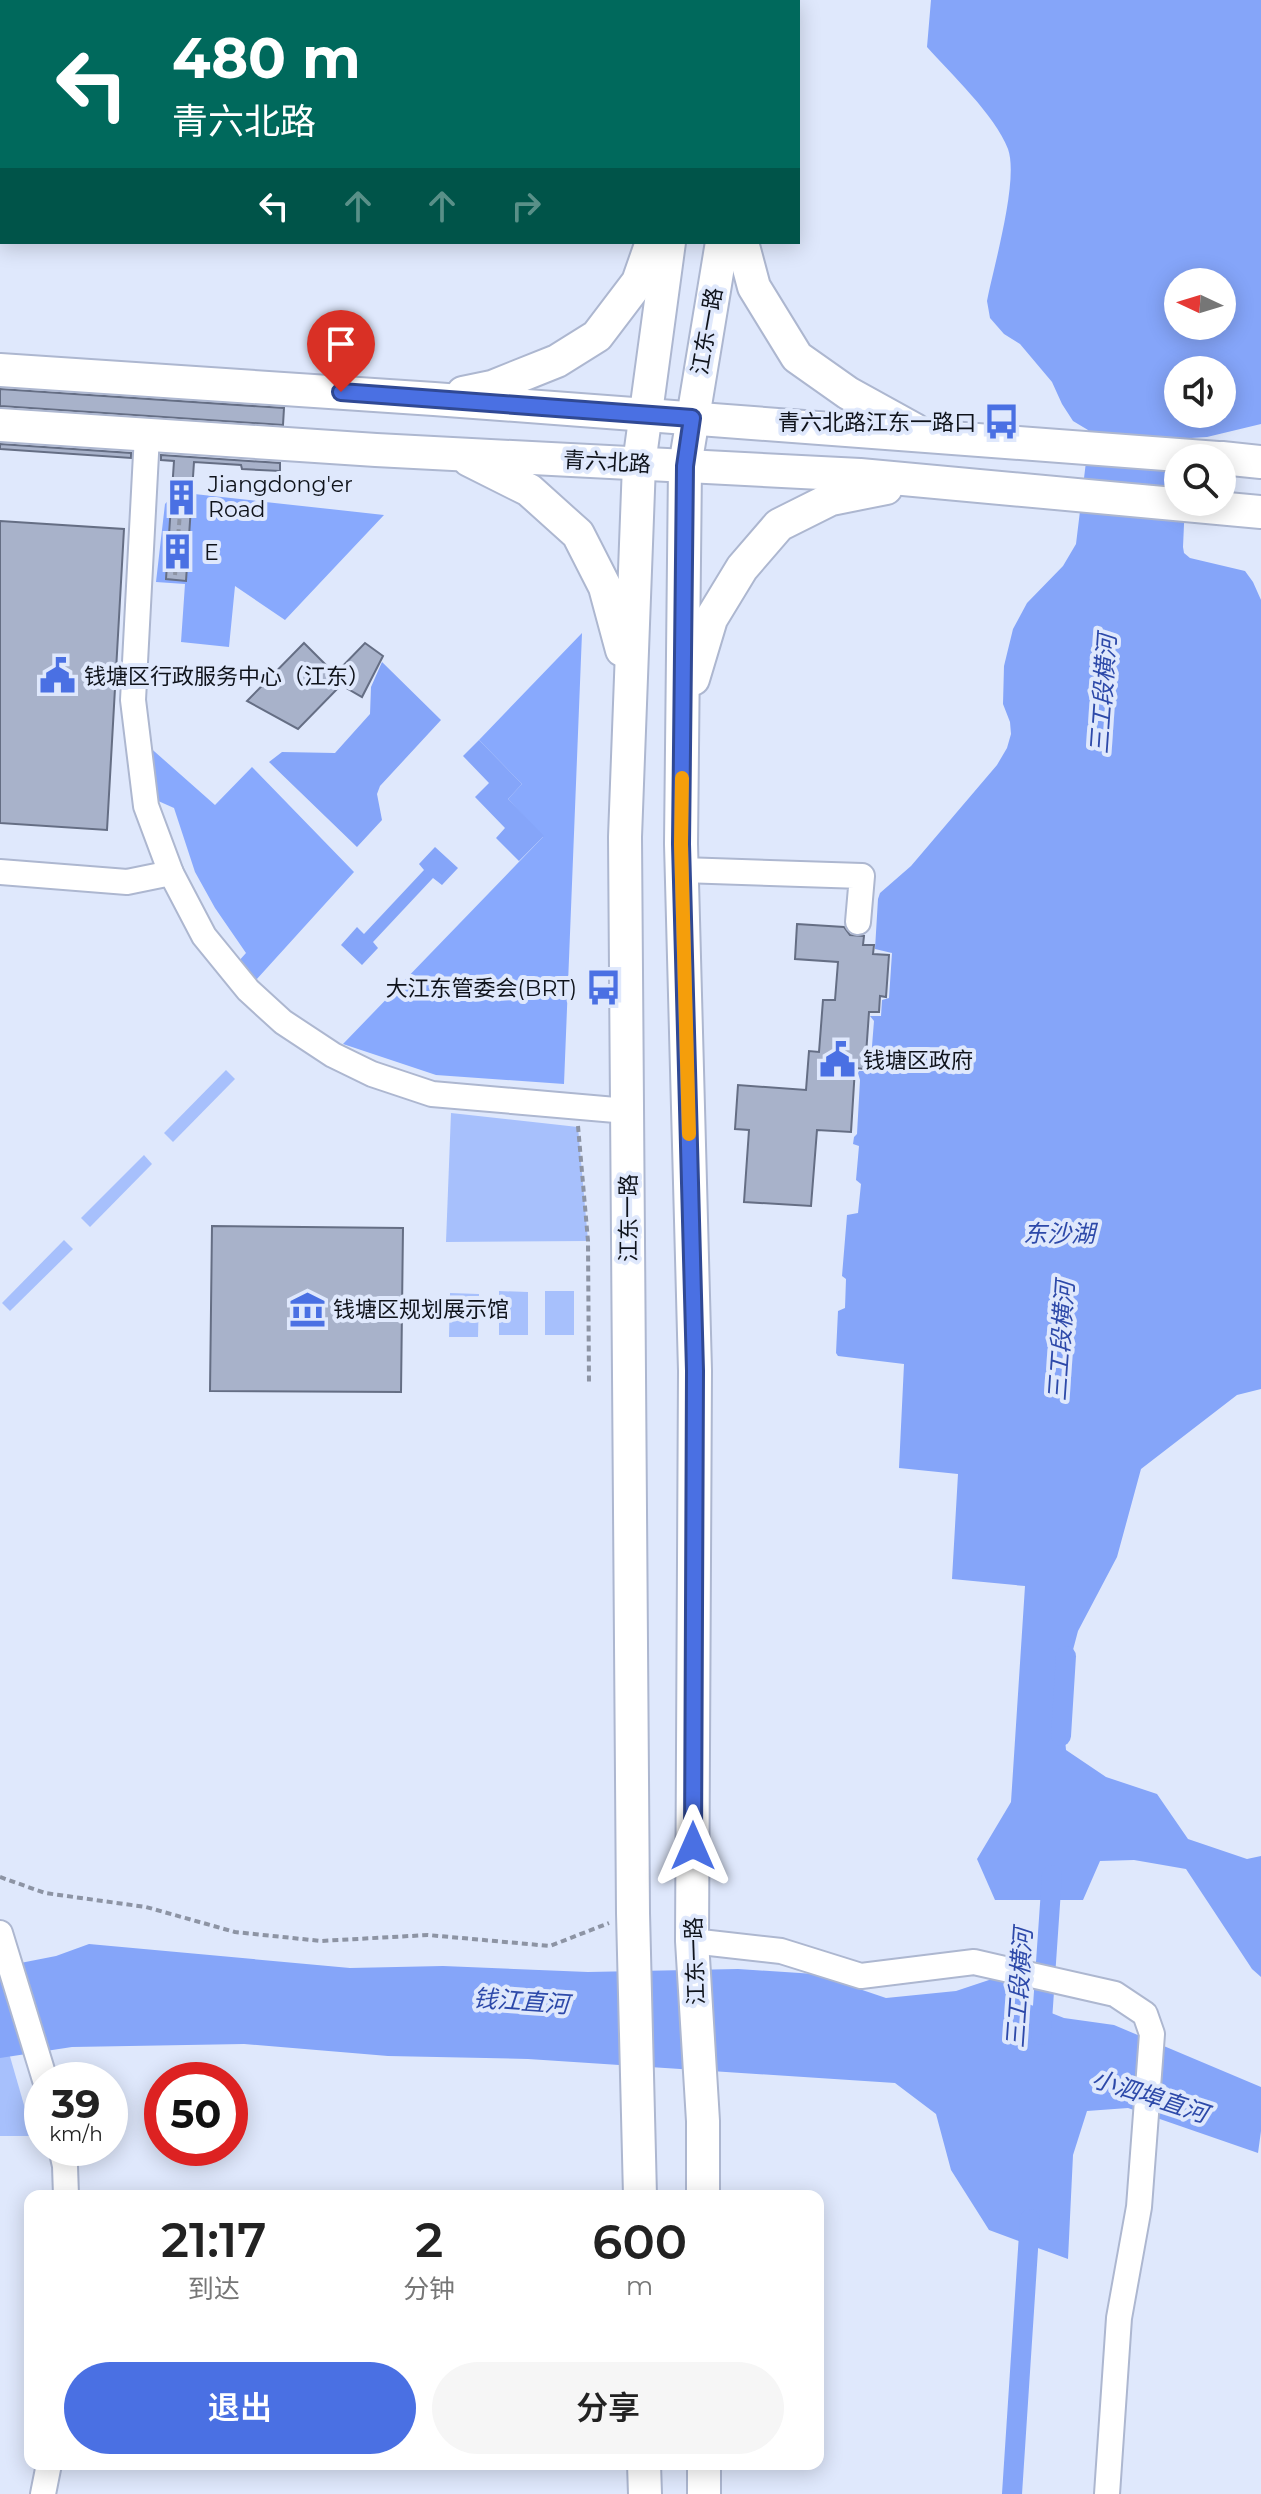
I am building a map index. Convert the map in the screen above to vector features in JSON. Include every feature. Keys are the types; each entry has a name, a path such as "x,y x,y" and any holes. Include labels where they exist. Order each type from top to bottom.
{"main road":[{"path":"434,399 492,387 557,361 597,336 638,282 651,244"},
{"name":"江东一路","path":"640,2190 633,1913 625,837 639,464 669,244"},
{"name":"江东一路","path":"703,2190 703,2121 693,1953 695,1371 682,870 682,717 685,466 722,244"},
{"path":"743,244 754,287 797,357 848,393 925,435"},
{"path":"0,370 644,414 1164,454"},
{"name":"青六北路","path":"0,425 459,455 860,475 1261,512"},
{"path":"459,455 529,490 578,534 605,587 631,684"},
{"path":"1236,460 1261,462"},
{"path":"682,717 711,619 742,568 779,525 831,499 923,481"},
{"path":"644,2470 645,2494"},
{"path":"704,2470 704,2494"}],"street":[{"path":"147,435 133,700 146,806 171,873 204,936 248,990 283,1022 333,1055 372,1074 432,1094 627,1111"},
{"path":"682,870 863,867 858,922"},
{"path":"0,872 127,882 171,873"},
{"path":"0,1933 39,2062"},
{"path":"693,1953 781,1951 861,1976 974,1962 1115,1994 1145,2014 1152,2034 1139,2207 1119,2318 1107,2494"},
{"path":"65,2166 66,2190"},
{"path":"43,2494 48,2470"}],"path":[{"path":"175,575 180,513"},
{"path":"576,1107 588,1241 589,1384"},
{"path":"0,1877 45,1893 146,1907 235,1932 321,1941 428,1935 550,1946 633,1913"}],"shaded area":[{"path":"176,492 384,515 285,620 235,586 229,647 181,642 185,584 156,582 165,504"},
{"path":"582,633 564,1084 436,1075 343,1044 543,837 508,799 522,784 479,740"},
{"path":"146,744 215,805 252,767 354,872 256,980 237,963 246,953 195,872 174,808 156,800"},
{"path":"226,1070 235,1079 173,1142 164,1133"},
{"path":"451,1113 578,1127 588,1241 446,1242"},
{"path":"144,1155 152,1164 90,1227 81,1218"},
{"path":"64,1240 73,1249 10,1311 2,1303"},
{"path":"499,1291 528,1292 528,1335 499,1335"},
{"path":"545,1291 574,1291 574,1335 545,1335"},
{"path":"450,1293 479,1294 478,1337 449,1337"},
{"path":"0,2022 24,2105 24,2136 0,2136"}],"water":[{"name":"东沙湖","path":"931,0 1261,0 1261,424 1190,438 1186,444 1164,444 1164,516 1184,516 1184,553 1190,558 1245,571 1261,600 1261,1389 1237,1395 1141,1469 1117,1557 1078,1631 1061,1695 1066,1750 1106,1777 1157,1794 1188,1839 1247,1859 1261,1856 1261,1977 1252,1969 1186,1869 1134,1860 1100,1861 1083,1900 995,1900 977,1859 1011,1802 1025,1586 952,1579 958,1474 899,1468 904,1364 838,1356 836,1353 838,1311 845,1308 846,1279 842,1276 847,1215 858,1213 861,1184 856,1180 859,1146 853,1144 857,1134 858,1073 870,1071 874,1021 870,1016 881,1016 882,1000 889,998 892,953 875,949 878,899 880,893 911,866 997,765 1007,748 1011,734 1003,704 1004,666 1013,629 1027,603 1063,566 1076,544 1089,437 1088,430 1073,421 1052,382 1020,344 1004,334 990,318 987,301 1008,201 1011,163 1002,136 960,82 927,47"},
{"path":"382,662 441,720 380,786 377,794 382,820 357,847 269,762 282,752 335,753 370,714 371,687"},
{"path":"479,740 522,784 508,799 544,836 519,861 496,838 505,828 475,797 489,783 463,756"},
{"path":"435,847 458,868 442,885 433,878 373,942 378,948 362,965 341,945 357,927 364,934 424,870 419,864"},
{"path":"89,1944 350,1968 443,1966 588,1972 738,1969 815,1974 886,1998 956,1991 998,1977 1026,2003 1064,2018 1114,2025 1261,2087 1258,2153 1128,2108 1087,2111 1073,2155 1068,2259 989,2230 951,2170 936,2114 895,2083 528,2059 388,2056 244,2044 72,2047 0,2058 0,1967 56,1956"}],"building":[{"path":"0,389 284,408 283,425 0,406"},
{"path":"0,444 131,453 131,458 0,449"},
{"path":"161,455 280,463 280,471 194,462 186,581 166,579 174,461 161,460"},
{"name":"钱塘区行政服务中心（江东）","path":"0,521 124,529 107,830 0,823"},
{"path":"304,643 335,674 365,643 383,656 362,697 341,685 298,729 247,701"},
{"name":"钱塘区政府","path":"797,924 844,927 850,935 864,936 863,945 874,945 873,954 889,955 886,997 880,996 879,1012 869,1012 865,1069 855,1068 851,1132 817,1130 811,1206 744,1202 749,1130 735,1129 738,1085 806,1090 809,1051 819,1052 823,1000 835,1000 838,962 795,959"},
{"name":"钱塘区规划展示馆","path":"212,1226 403,1228 401,1392 210,1391"}],"waterway":[{"name":"三工段横河","path":"1061,1736 1066,1656"},
{"name":"三工段横河","path":"1041,2035 1052,1875"},
{"name":"三工段横河","path":"1012,2494 1030,2219"}],"slow traffic":[{"path":"682,778 689,1134"}],"place":[{"name":"青六北路江东一路口","path":"1002,422"},
{"name":"Jiangdong'er Road","path":"182,497"},
{"name":"E","path":"178,552"},
{"name":"钱塘区行政服务中心（江东）","path":"58,676"},
{"name":"大江东管委会(BRT)","path":"603,988"},
{"name":"钱塘区政府","path":"837,1060"},
{"name":"钱塘区规划展示馆","path":"307,1309"}],"route":[{"path":"341,392 692,418 685,466 681,844 695,1371 693,1846"}],"water label":[{"name":"钱江直河","path":"521,2001"},
{"name":"小泗埠直河","path":"1150,2096"}]}
